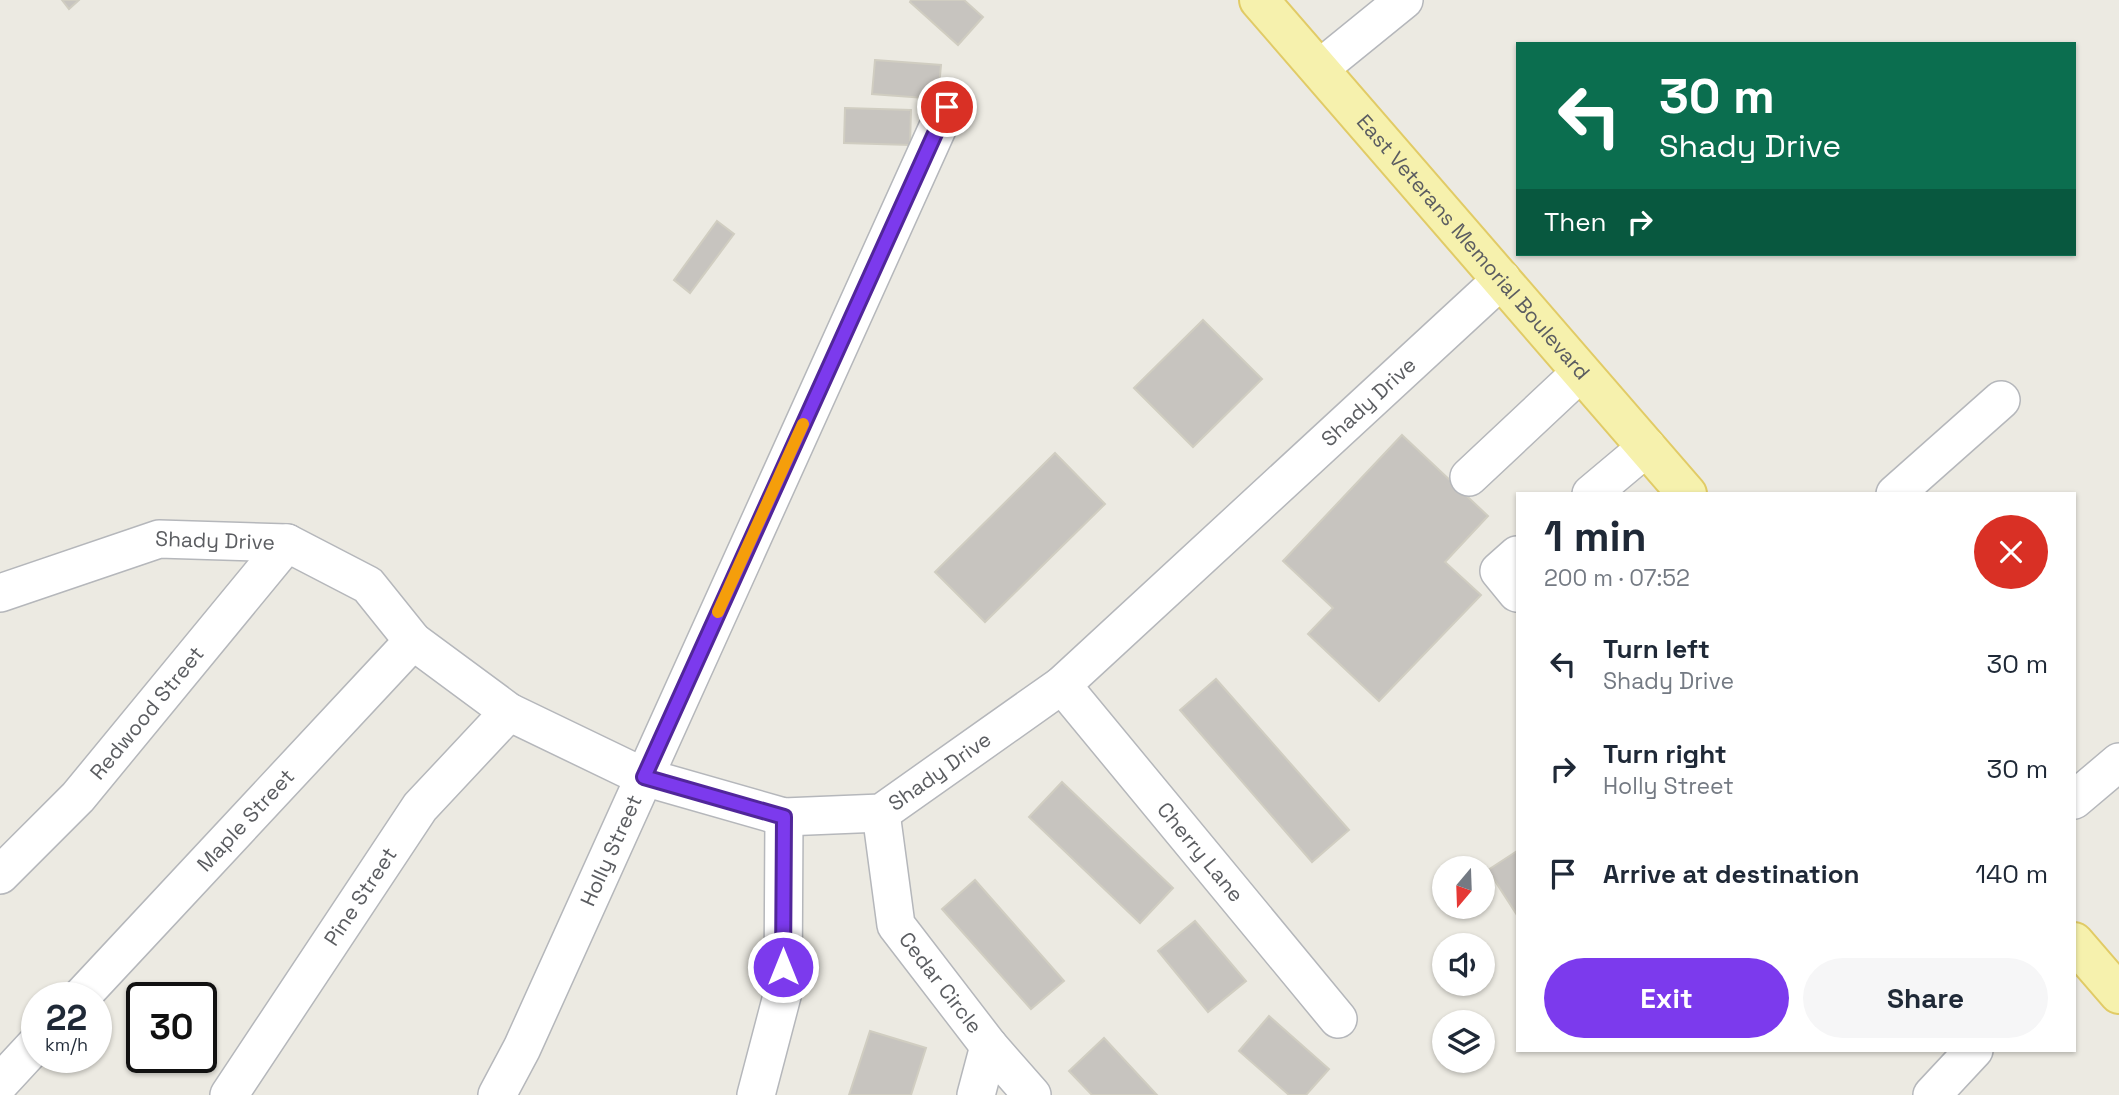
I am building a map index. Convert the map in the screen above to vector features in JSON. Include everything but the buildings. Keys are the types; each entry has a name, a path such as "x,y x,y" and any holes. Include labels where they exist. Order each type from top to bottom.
{"main road":[{"name":"East Veterans Memorial Boulevard","path":"1259,0 1685,492"},
{"path":"2077,954 2117,988"}],"street":[{"path":"1319,69 1404,0"},
{"name":"Holly Street","path":"497,1095 522,1048 947,107"},
{"name":"Shady Drive","path":"0,593 159,539 286,543 368,585 413,641 509,712 644,777 784,817 881,813 1062,685 1502,279"},
{"path":"1469,477 1581,372"},
{"path":"1897,492 2001,400"},
{"path":"1593,492 1647,447"},
{"name":"Redwood Street","path":"0,875 78,797 286,543"},
{"path":"1516,556 1499,570 1516,592"},
{"name":"Maple Street","path":"95,982 413,641"},
{"name":"Cherry Lane","path":"1062,685 1338,1019"},
{"name":"Pine Street","path":"229,1095 420,807 509,712"},
{"path":"2076,798 2118,764"},
{"name":"Cedar Circle","path":"881,813 896,925 989,1046 1032,1095"},
{"path":"756,1095 783,992 784,817"},
{"path":"976,1095 989,1046"},
{"path":"1932,1095 1972,1052"},
{"path":"0,1083 21,1060"}],"slow traffic":[{"path":"718,612 803,424"}],"route":[{"path":"783,967 784,817 644,777 947,107"}]}
